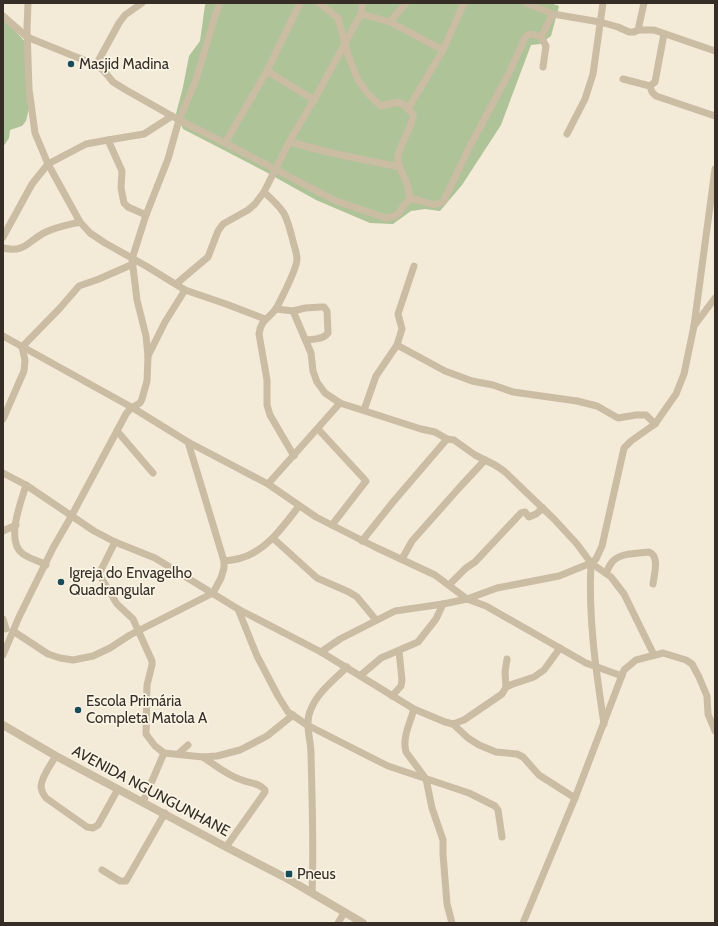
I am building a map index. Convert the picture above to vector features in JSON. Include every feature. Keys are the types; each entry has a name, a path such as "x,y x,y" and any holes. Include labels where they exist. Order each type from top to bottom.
{"street":[{"path":"28,3 27,37 29,89 31,114 35,133 48,164 80,222 95,237 132,262 146,266 186,290 264,319"},
{"path":"96,65 119,23 125,15 142,3"},
{"path":"3,655 10,630 46,565 53,548 72,516 126,414 140,403 142,399 147,381 148,356 146,336 137,300 132,262 146,215 168,158 179,120 196,80 220,3"},
{"path":"225,143 267,71 300,3"},
{"path":"319,3 338,18 348,55 358,80 368,94 381,106 398,102 408,109 414,116 399,150 398,158 400,167 407,182 410,199"},
{"path":"176,284 208,257 218,231 223,224 248,210 255,204 264,192 289,142 361,14 362,3"},
{"path":"390,22 406,3"},
{"path":"408,109 443,50 464,3"},
{"path":"526,3 553,14 600,22 629,32 638,30 654,30 715,51"},
{"path":"567,134 585,99 593,74 603,3"},
{"path":"638,30 644,3"},
{"path":"361,14 390,22 443,50"},
{"path":"543,67 546,46 542,37 553,14"},
{"path":"3,16 27,37 50,48 96,65 117,85 179,120 336,201 386,218 391,218 399,213 410,199 416,198 428,204 436,205 444,200 470,146 508,75 526,36 531,34 542,37"},
{"path":"650,86 655,82 664,34"},
{"path":"267,71 314,100"},
{"path":"623,79 650,86"},
{"path":"650,86 652,92 656,96 715,116"},
{"path":"3,237 32,184 48,164 86,144 144,134 172,116"},
{"path":"108,140 122,171 121,188 124,203 128,207 146,215"},
{"path":"289,142 336,154 400,167"},
{"path":"321,652 332,644 395,611 467,599 497,588 559,576 591,563 596,559 602,546 624,448 631,440 655,424 676,394 682,378 694,326 713,199 715,169"},
{"path":"264,192 277,204 286,216 297,258 294,269 276,309 264,319 260,327 259,334 267,380 267,405 270,416 294,456"},
{"path":"3,248 18,250 24,248 37,237 54,228 80,222"},
{"path":"22,347 80,286 99,279 132,262"},
{"path":"364,410 376,376 397,345 402,329 398,314 414,266"},
{"path":"148,356 165,322 186,290"},
{"path":"694,326 715,298"},
{"path":"276,309 293,311 305,308 326,308 328,333 322,338 306,340"},
{"path":"293,311 311,353 317,382 325,393 340,403 421,429 436,432 447,439 454,440 475,455 495,465 513,478 577,544 591,563 606,573 624,594 654,655"},
{"path":"3,336 133,408 188,442 268,484 299,506 332,525 362,541 435,575 467,599 486,606 596,668 622,676"},
{"path":"397,345 445,371 472,381 494,385 513,392 577,401 597,406 618,418 636,414 646,415 655,424"},
{"path":"3,419 24,371 25,360 22,347"},
{"path":"268,484 340,403"},
{"path":"318,429 366,480 332,525"},
{"path":"117,431 153,473"},
{"path":"362,541 392,502 447,439"},
{"path":"3,619 10,630 48,654 73,660 93,656 110,648 130,635 213,593 221,578 224,568 224,561 188,442"},
{"path":"402,559 412,541 485,460"},
{"path":"3,473 26,485 94,531 115,542 155,558 238,609 321,652 361,675 414,709 453,724 468,738 479,745 496,752 518,754 523,757 539,775 575,798"},
{"path":"26,485 16,524 14,540 22,554 46,565"},
{"path":"224,561 250,555 272,539 299,506"},
{"path":"449,585 466,568 476,562 521,513 525,512 529,517 543,508"},
{"path":"3,531 16,524"},
{"path":"272,539 275,540 317,578 357,597 376,620"},
{"path":"115,542 98,574 117,604 131,616 152,661 147,685 146,734 155,746 164,753 203,757 217,756 240,750 255,744 293,716"},
{"path":"606,573 612,562 616,559 627,555 649,552 652,553 655,559 653,584"},
{"path":"591,563 590,601 596,668 604,725"},
{"path":"361,675 381,658 418,642 436,619 443,604"},
{"path":"238,609 266,676 282,703 293,716 307,725 388,766 469,793 495,806 498,810 502,837"},
{"path":"506,687 529,680 544,670 560,648"},
{"path":"392,696 401,686 402,680 399,651"},
{"path":"523,923 575,798 624,670 636,660 663,653 676,656 692,664 707,696 708,714 715,731"},
{"path":"453,724 464,720 502,694 506,687 505,672 507,659"},
{"path":"312,892 311,751 307,725 310,710 315,701 325,688 347,667"},
{"path":"707,696 715,702"},
{"path":"414,709 405,740 405,747 406,752 426,779 432,808 443,840 442,854 447,904 452,923"},
{"name":"AVENIDA NGUNGUNHANE","path":"3,725 56,756 312,892 363,923"},
{"path":"178,754 188,745"},
{"path":"143,802 164,753"},
{"path":"56,756 42,781 42,792 46,798 87,827 93,828 98,826 118,789"},
{"path":"203,757 230,775 262,787 265,790 226,847"},
{"path":"102,870 120,881 126,881 165,813"},
{"path":"338,923 344,912"}],"green space":[{"path":"207,3 550,3 559,6 551,36 540,44 531,45 501,125 462,185 440,211 425,209 411,211 393,224 370,223 316,200 183,129 176,114 189,56 200,41 205,5"},
{"path":"3,17 26,43 29,108 26,121 22,126 10,130 9,138 3,147"}],"place":[{"name":"Masjid Madina","path":"71,64"},
{"name":"Igreja do Envagelho Quadrangular","path":"61,582"},
{"name":"Escola Primária Completa Matola A","path":"78,710"},
{"name":"Pneus","path":"289,874"}]}
